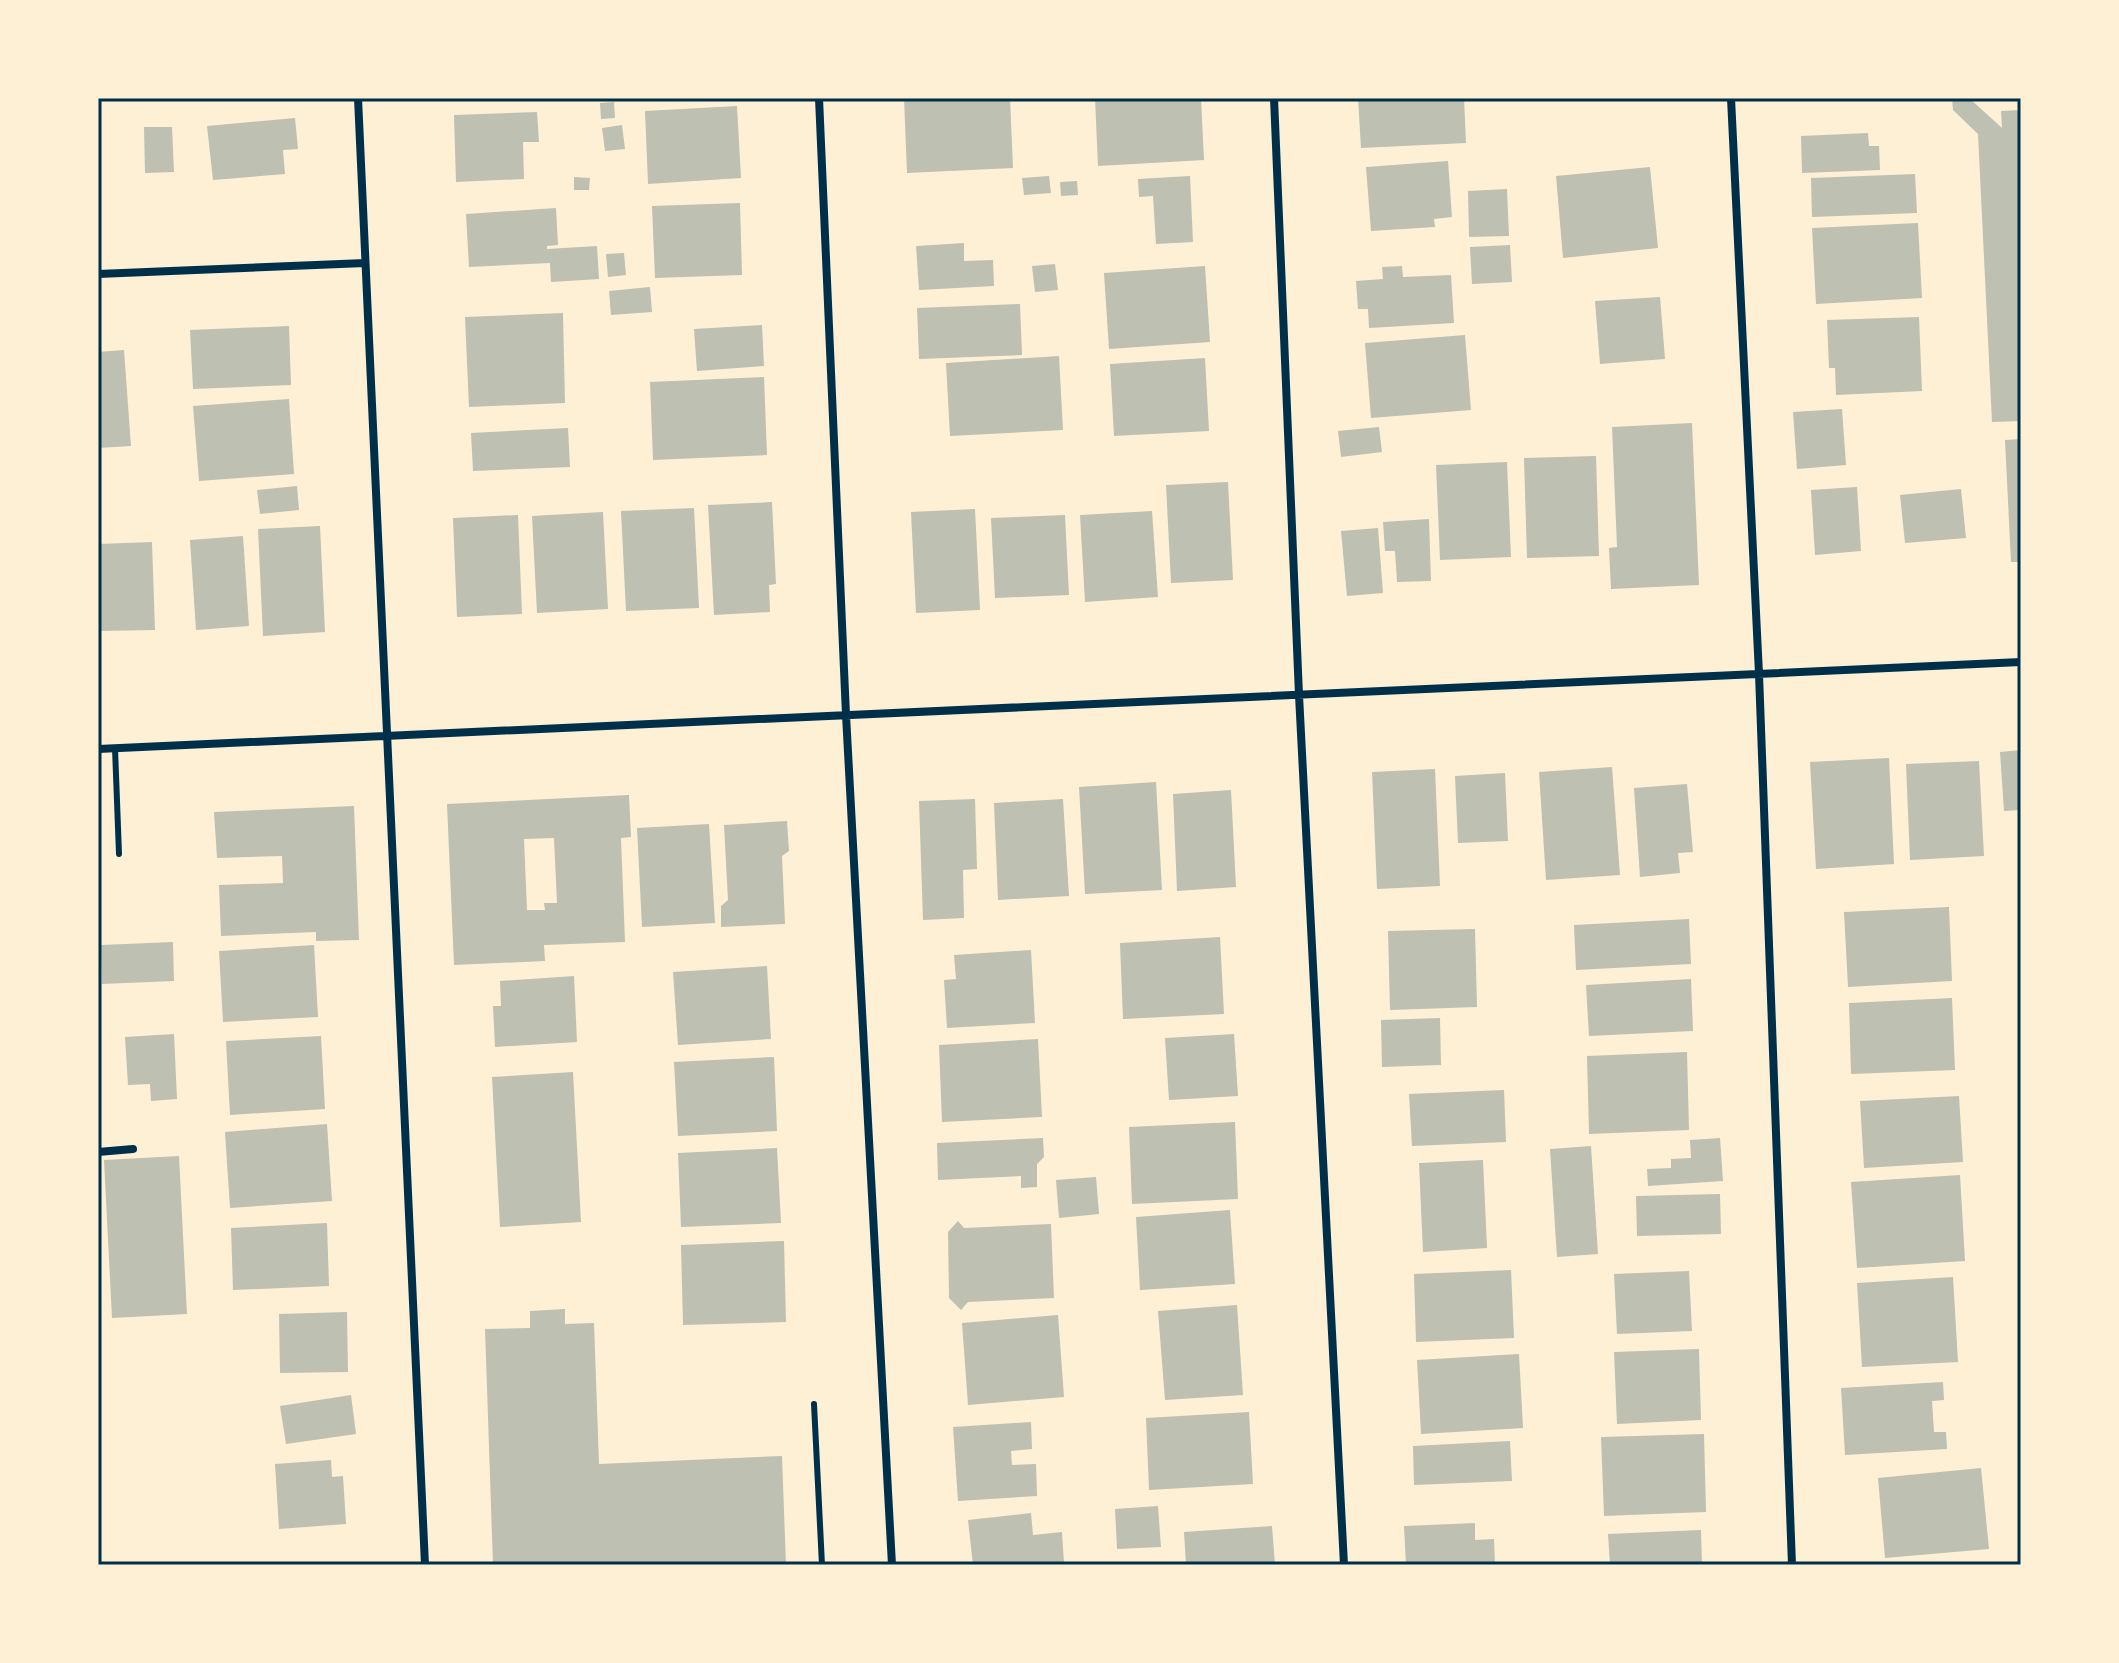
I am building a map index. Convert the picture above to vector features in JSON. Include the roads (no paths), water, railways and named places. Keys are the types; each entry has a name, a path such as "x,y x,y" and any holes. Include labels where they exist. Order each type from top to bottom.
{"street":[{"path":"358,98 425,1565"},
{"path":"819,98 846,715 892,1565"},
{"path":"1274,98 1299,695 1344,1565"},
{"path":"1731,98 1759,674 1792,1565"},
{"path":"98,274 365,263"},
{"path":"98,749 2021,662"},
{"path":"98,1152 133,1149"}],"lane":[{"path":"115,748 119,854"},
{"path":"814,1404 822,1565"}]}
